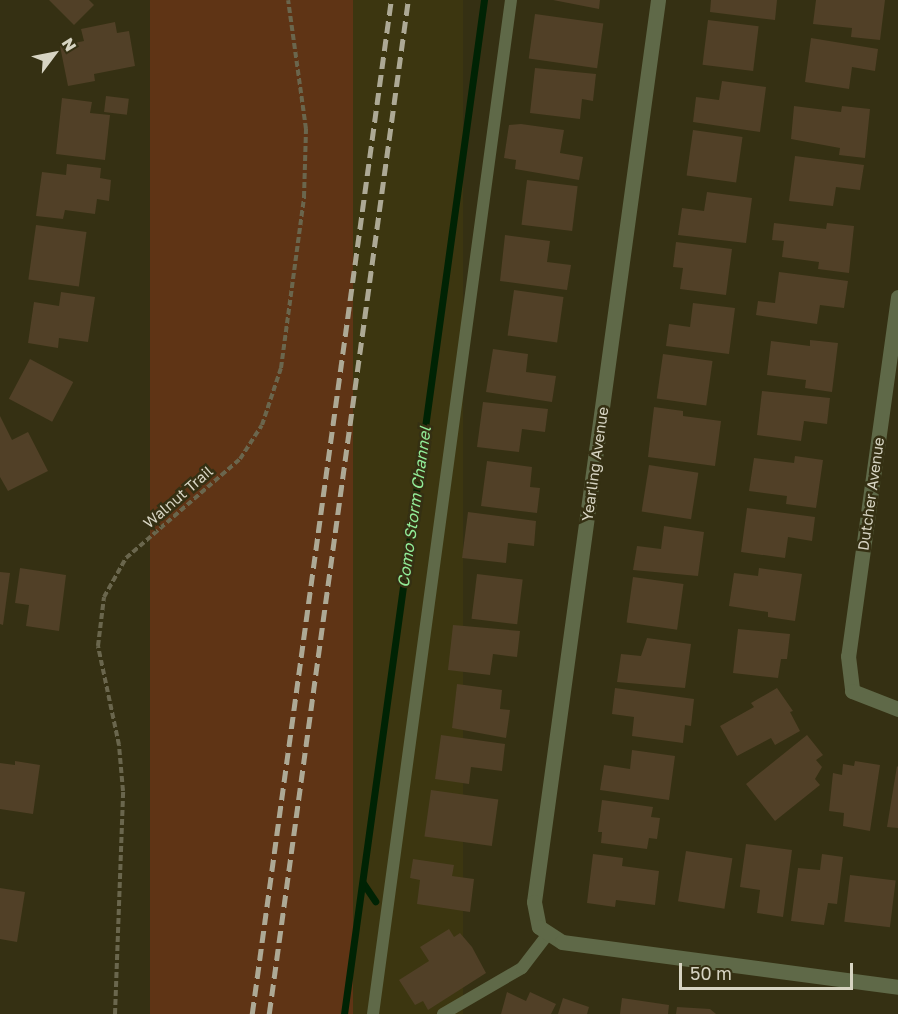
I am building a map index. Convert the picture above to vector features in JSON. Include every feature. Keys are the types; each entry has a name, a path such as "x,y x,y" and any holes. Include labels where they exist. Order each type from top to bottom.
{"street":[{"name":"Yearling Avenue","path":"544,930 534,902 658,0"},
{"name":"Dutcher Avenue","path":"898,297 848,656 852,691 898,709"},
{"path":"544,930 562,942 898,987"}],"lane":[{"path":"373,1014 511,0"},
{"path":"443,1014 522,968 544,930"}],"path":[{"name":"Walnut Trail","path":"115,1014 123,791 119,745 98,646 104,597 126,558 240,459 262,425 281,368 304,197 306,129 288,0"}],"shaded area":[{"path":"150,0 353,0 353,1014 150,1014"},
{"path":"353,0 463,0 463,1014 353,1014"}],"building":[{"path":"49,0 89,0 94,5 74,25"},
{"path":"553,0 600,0 599,9"},
{"path":"711,0 777,0 775,20 710,12"},
{"path":"816,0 885,0 880,40 851,37 852,28 813,24"},
{"path":"535,14 603,24 597,68 529,59"},
{"path":"708,20 759,26 753,71 703,65"},
{"path":"115,22 117,33 129,31 135,66 94,74 95,81 68,86 60,46 84,41 81,29"},
{"path":"811,38 878,49 875,71 852,67 849,89 805,82"},
{"path":"535,68 596,74 593,101 582,99 580,119 530,113"},
{"path":"722,81 766,87 760,132 693,122 696,97 719,100"},
{"path":"106,96 129,99 127,115 104,112"},
{"path":"62,98 92,102 90,113 110,115 105,160 56,154"},
{"path":"794,106 841,112 842,106 870,109 865,158 839,155 840,148 791,139"},
{"path":"521,124 564,130 560,153 583,157 579,180 515,169 516,160 504,158 509,125"},
{"path":"693,130 743,137 736,183 687,176"},
{"path":"795,156 864,165 860,190 836,187 833,206 789,201"},
{"path":"67,164 101,168 100,178 111,180 109,201 97,199 95,214 65,210 63,219 36,216 42,172 66,175"},
{"path":"527,180 578,186 572,231 522,225"},
{"path":"707,192 752,198 746,243 678,235 682,208 704,211"},
{"path":"774,223 826,229 827,223 854,226 849,273 818,269 819,262 782,257 784,241 772,240"},
{"path":"36,225 87,232 79,287 28,279"},
{"path":"505,235 550,241 547,262 571,265 567,290 500,281"},
{"path":"676,242 732,249 726,295 680,289 683,268 673,267"},
{"path":"779,272 848,281 844,308 820,305 817,324 756,315 758,301 775,303"},
{"path":"514,290 564,297 557,343 508,336"},
{"path":"61,292 95,297 88,342 59,338 58,348 28,343 34,302 59,306"},
{"path":"693,303 735,308 729,354 666,346 669,324 690,327"},
{"path":"810,340 838,343 832,392 805,388 806,380 767,375 771,341 810,346"},
{"path":"493,349 528,354 526,372 556,376 552,402 486,392"},
{"path":"663,354 713,361 706,406 657,399"},
{"path":"30,359 73,382 52,422 9,399"},
{"path":"762,391 830,398 827,424 804,421 801,441 757,435"},
{"path":"483,402 548,409 545,432 522,429 519,452 477,447"},
{"path":"654,407 683,411 683,416 721,421 715,466 648,457"},
{"path":"0,416 12,440 28,432 48,471 8,491 0,477"},
{"path":"795,456 823,460 816,508 786,504 787,496 749,491 754,458 794,463"},
{"path":"487,461 532,467 530,487 540,488 537,513 481,506"},
{"path":"649,465 698,473 691,519 642,511"},
{"path":"747,508 815,517 812,541 788,537 785,558 741,552"},
{"path":"468,512 536,521 534,546 508,543 506,563 462,558"},
{"path":"664,526 704,532 698,576 633,570 637,546 661,549"},
{"path":"20,568 66,575 59,631 26,626 29,605 15,603"},
{"path":"759,568 802,574 795,621 768,617 768,612 729,606 734,573 758,576"},
{"path":"0,572 10,573 3,625 0,624"},
{"path":"477,574 523,580 517,624 472,619"},
{"path":"633,577 684,584 677,630 627,623"},
{"path":"453,625 520,631 517,657 493,654 490,675 448,670"},
{"path":"738,629 790,634 787,659 781,659 778,678 733,673"},
{"path":"647,638 691,644 685,688 617,682 621,654 641,656"},
{"path":"457,684 502,690 500,709 510,710 506,738 452,728"},
{"path":"615,688 694,699 691,726 685,725 683,743 632,736 634,717 612,714"},
{"path":"777,688 793,711 790,712 800,731 775,745 771,738 737,756 720,726 754,707 751,703"},
{"path":"441,735 505,744 502,771 471,767 469,784 435,779"},
{"path":"807,735 823,755 816,760 822,767 815,779 820,785 775,821 746,784"},
{"path":"632,750 675,756 669,800 600,790 604,765 630,769"},
{"path":"15,761 40,765 33,814 0,809 0,763 15,765"},
{"path":"855,761 880,765 870,831 843,826 844,813 829,811 833,773 842,775 843,764 854,766"},
{"path":"898,767 898,828 887,827"},
{"path":"431,790 498,799 492,846 424,837"},
{"path":"602,800 653,807 651,817 660,818 657,839 649,838 647,849 601,843 602,832 598,832"},
{"path":"746,844 792,850 783,917 757,913 760,890 740,887"},
{"path":"686,851 732,858 724,909 678,901"},
{"path":"593,854 623,858 622,866 659,871 655,905 616,900 615,907 587,903"},
{"path":"822,854 843,857 837,904 828,903 824,925 791,921 798,868 820,870"},
{"path":"413,859 454,865 452,876 474,879 470,912 417,904 420,880 410,878"},
{"path":"850,875 896,881 890,927 844,922"},
{"path":"0,888 25,892 17,942 0,939"},
{"path":"449,929 454,937 460,933 472,947 486,973 428,1010 423,1001 415,1005 399,980 429,961 420,947"},
{"path":"507,992 526,1001 530,992 556,1004 551,1014 501,1014"},
{"path":"563,998 589,1007 587,1014 558,1014"},
{"path":"622,998 669,1005 668,1014 620,1014"},
{"path":"677,1007 710,1009 716,1014 676,1014"}],"waterway":[{"name":"Como Storm Channel","path":"344,1014 484,0"},
{"path":"363,883 375,901"}],"railway":[{"path":"252,1014 391,0"},
{"path":"269,1014 408,0"}]}
